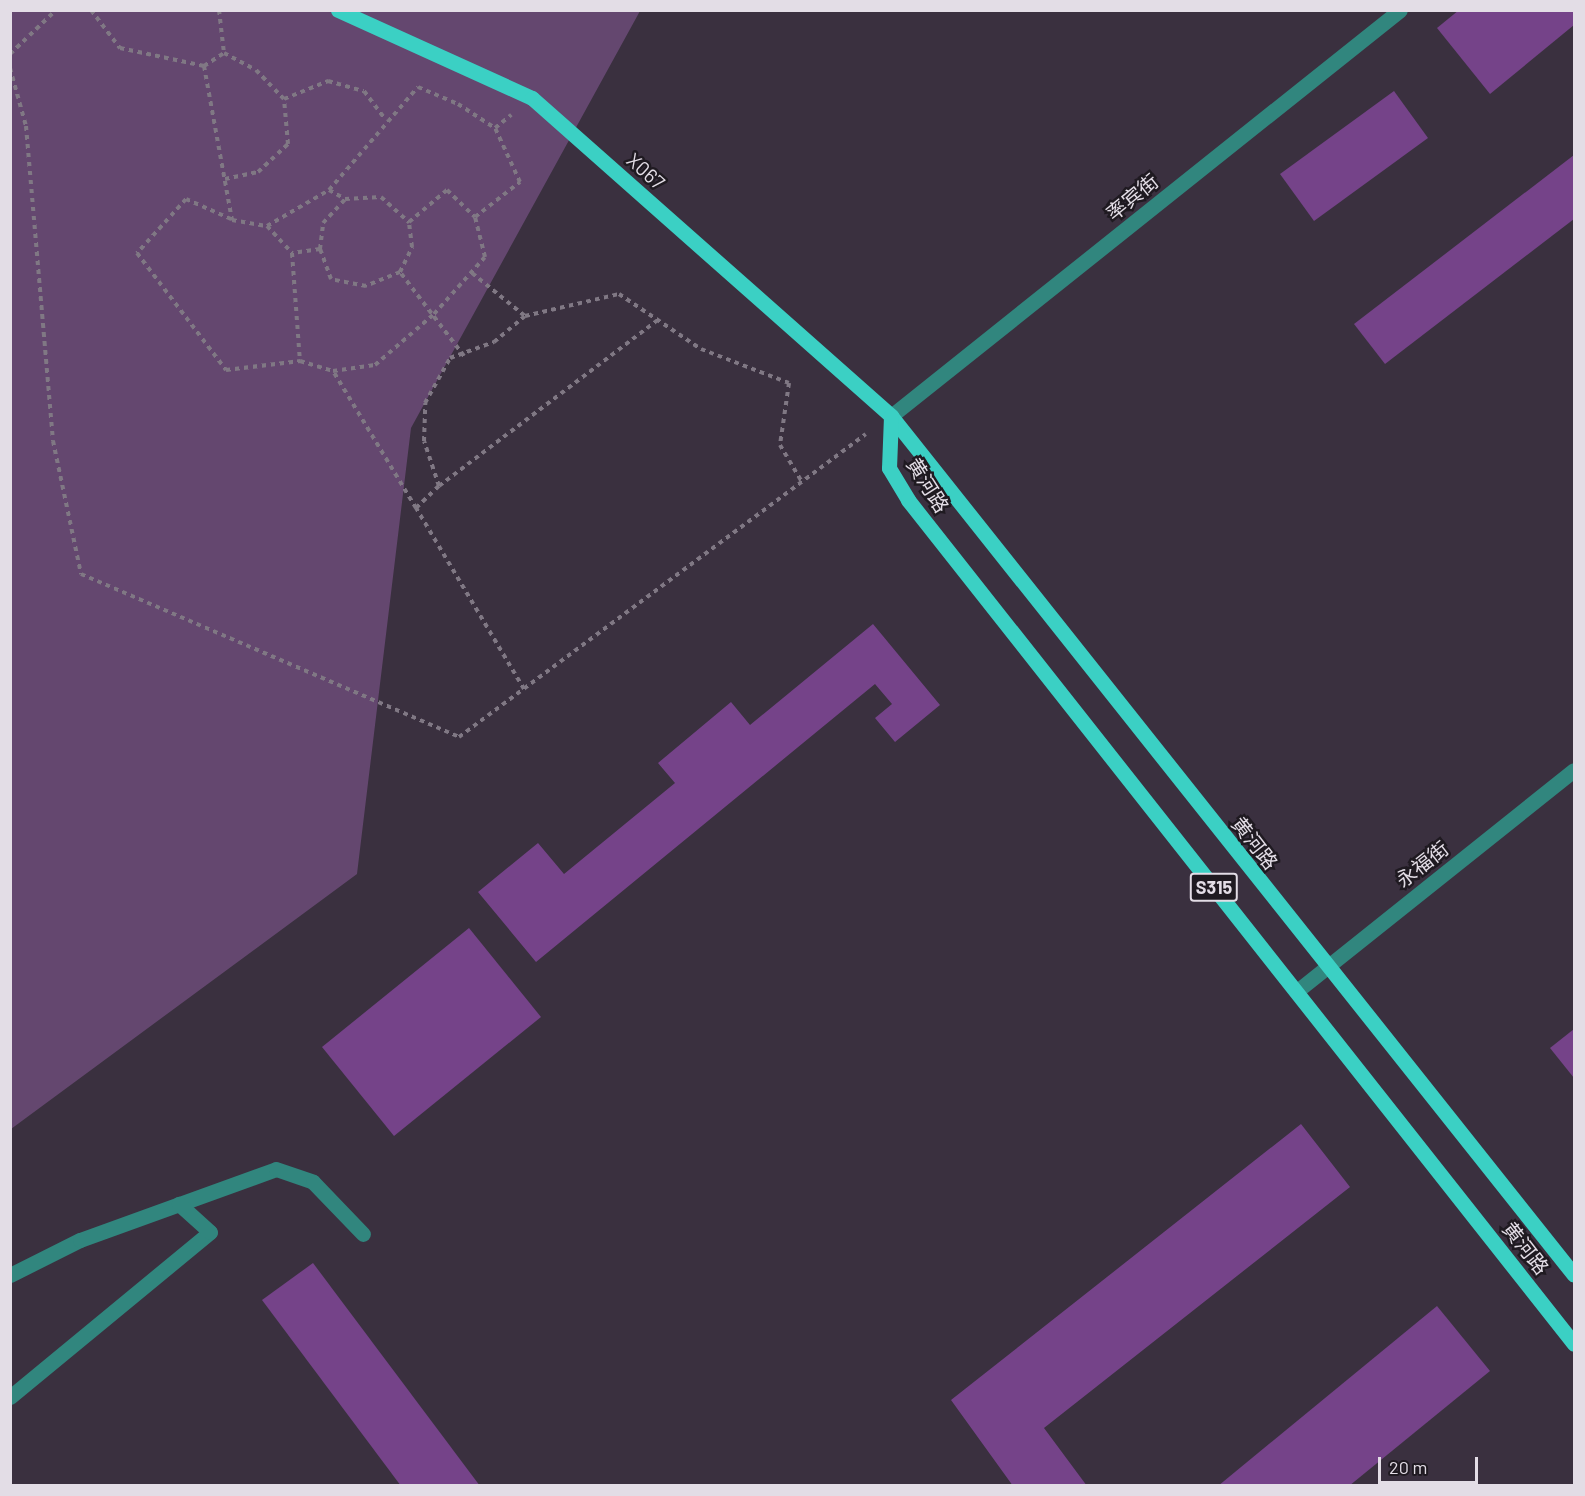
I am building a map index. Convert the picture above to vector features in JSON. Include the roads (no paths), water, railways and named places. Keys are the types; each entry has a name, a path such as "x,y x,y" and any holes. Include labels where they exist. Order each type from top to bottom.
{"main road":[{"name":"X067","path":"338,10 532,98 891,416"},
{"name":"黄河路","path":"891,416 1326,966 1575,1275"},
{"name":"黄河路","path":"891,416 890,468 908,500 1575,1344"}],"street":[{"name":"率宾街","path":"891,416 1400,10"},
{"name":"永福街","path":"1297,991 1575,770"},
{"path":"10,1275 80,1240 276,1169 313,1182 363,1234"},
{"path":"10,1397 210,1232 179,1204"}]}
